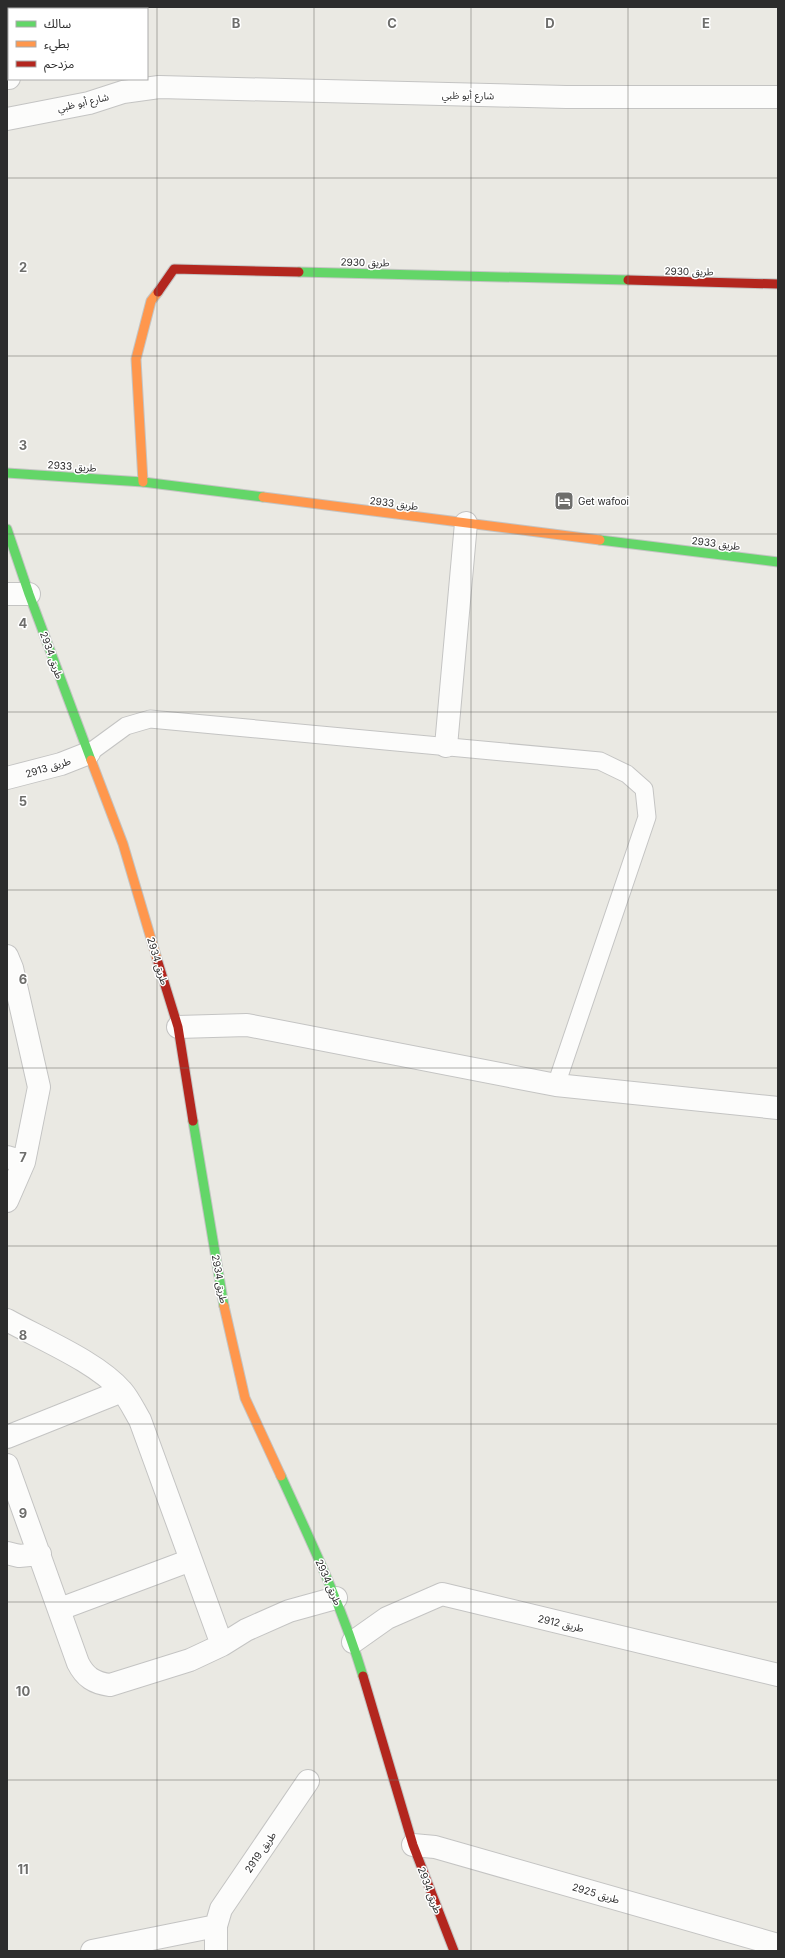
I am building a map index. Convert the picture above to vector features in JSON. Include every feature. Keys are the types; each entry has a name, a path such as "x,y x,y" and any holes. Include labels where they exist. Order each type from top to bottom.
{"street":[{"name":"شارع أبو ظبي","path":"7,119 89,103 149,83 566,97 778,97"},
{"name":"طريق 2930","path":"142,482 136,359 151,301 174,268 778,284"},
{"name":"طريق 2933","path":"7,473 142,482 778,562"},
{"path":"446,746 466,523"},
{"name":"طريق 2934","path":"7,529 29,594 123,844 178,1027 223,1301 245,1398 336,1598 353,1642 413,1845 454,1951"},
{"path":"7,594 29,594"},
{"name":"طريق 2913","path":"7,778 61,764 89,753"},
{"path":"7,956 12,968 39,1087 16,1159 7,1201"},
{"path":"178,1027 247,1025 556,1085 778,1108"},
{"path":"7,1320 100,1371 122,1391 140,1420 222,1645"},
{"path":"7,1437 122,1391"},
{"path":"7,1465 60,1609 78,1663 83,1672 91,1680 100,1684 110,1685 190,1660 222,1645 246,1630 289,1611 336,1598"},
{"path":"7,1553 18,1556 40,1554"},
{"path":"60,1609 191,1560"},
{"name":"طريق 2912","path":"353,1642 387,1618 442,1594 778,1675"},
{"name":"طريق 2919","path":"216,1951 216,1926 221,1909 308,1781"},
{"name":"طريق 2925","path":"413,1845 434,1847 778,1945"},
{"path":"92,1951 216,1926"}],"lane":[{"path":"89,753 126,726 150,719 600,761 627,774 644,789 647,817 556,1085"}],"traffic: fast":[{"path":"299,272 628,280"},
{"path":"7,473 143,482 263,497"},
{"path":"7,529 29,594 91,760"},
{"path":"600,540 778,562"},
{"path":"193,1121 224,1306"},
{"path":"281,1476 336,1599 363,1676"}],"traffic: slow":[{"path":"143,482 136,359 151,301 158,292"},
{"path":"263,497 600,540"},
{"path":"91,760 123,844 157,959"},
{"path":"224,1306 245,1398 281,1476"}],"traffic: jam":[{"path":"158,292 174,269 299,272"},
{"path":"628,280 778,284"},
{"path":"157,959 178,1027 193,1121"},
{"path":"363,1676 413,1845 454,1951"}],"place":[{"name":"Get wafooi","path":"564,501"}]}
